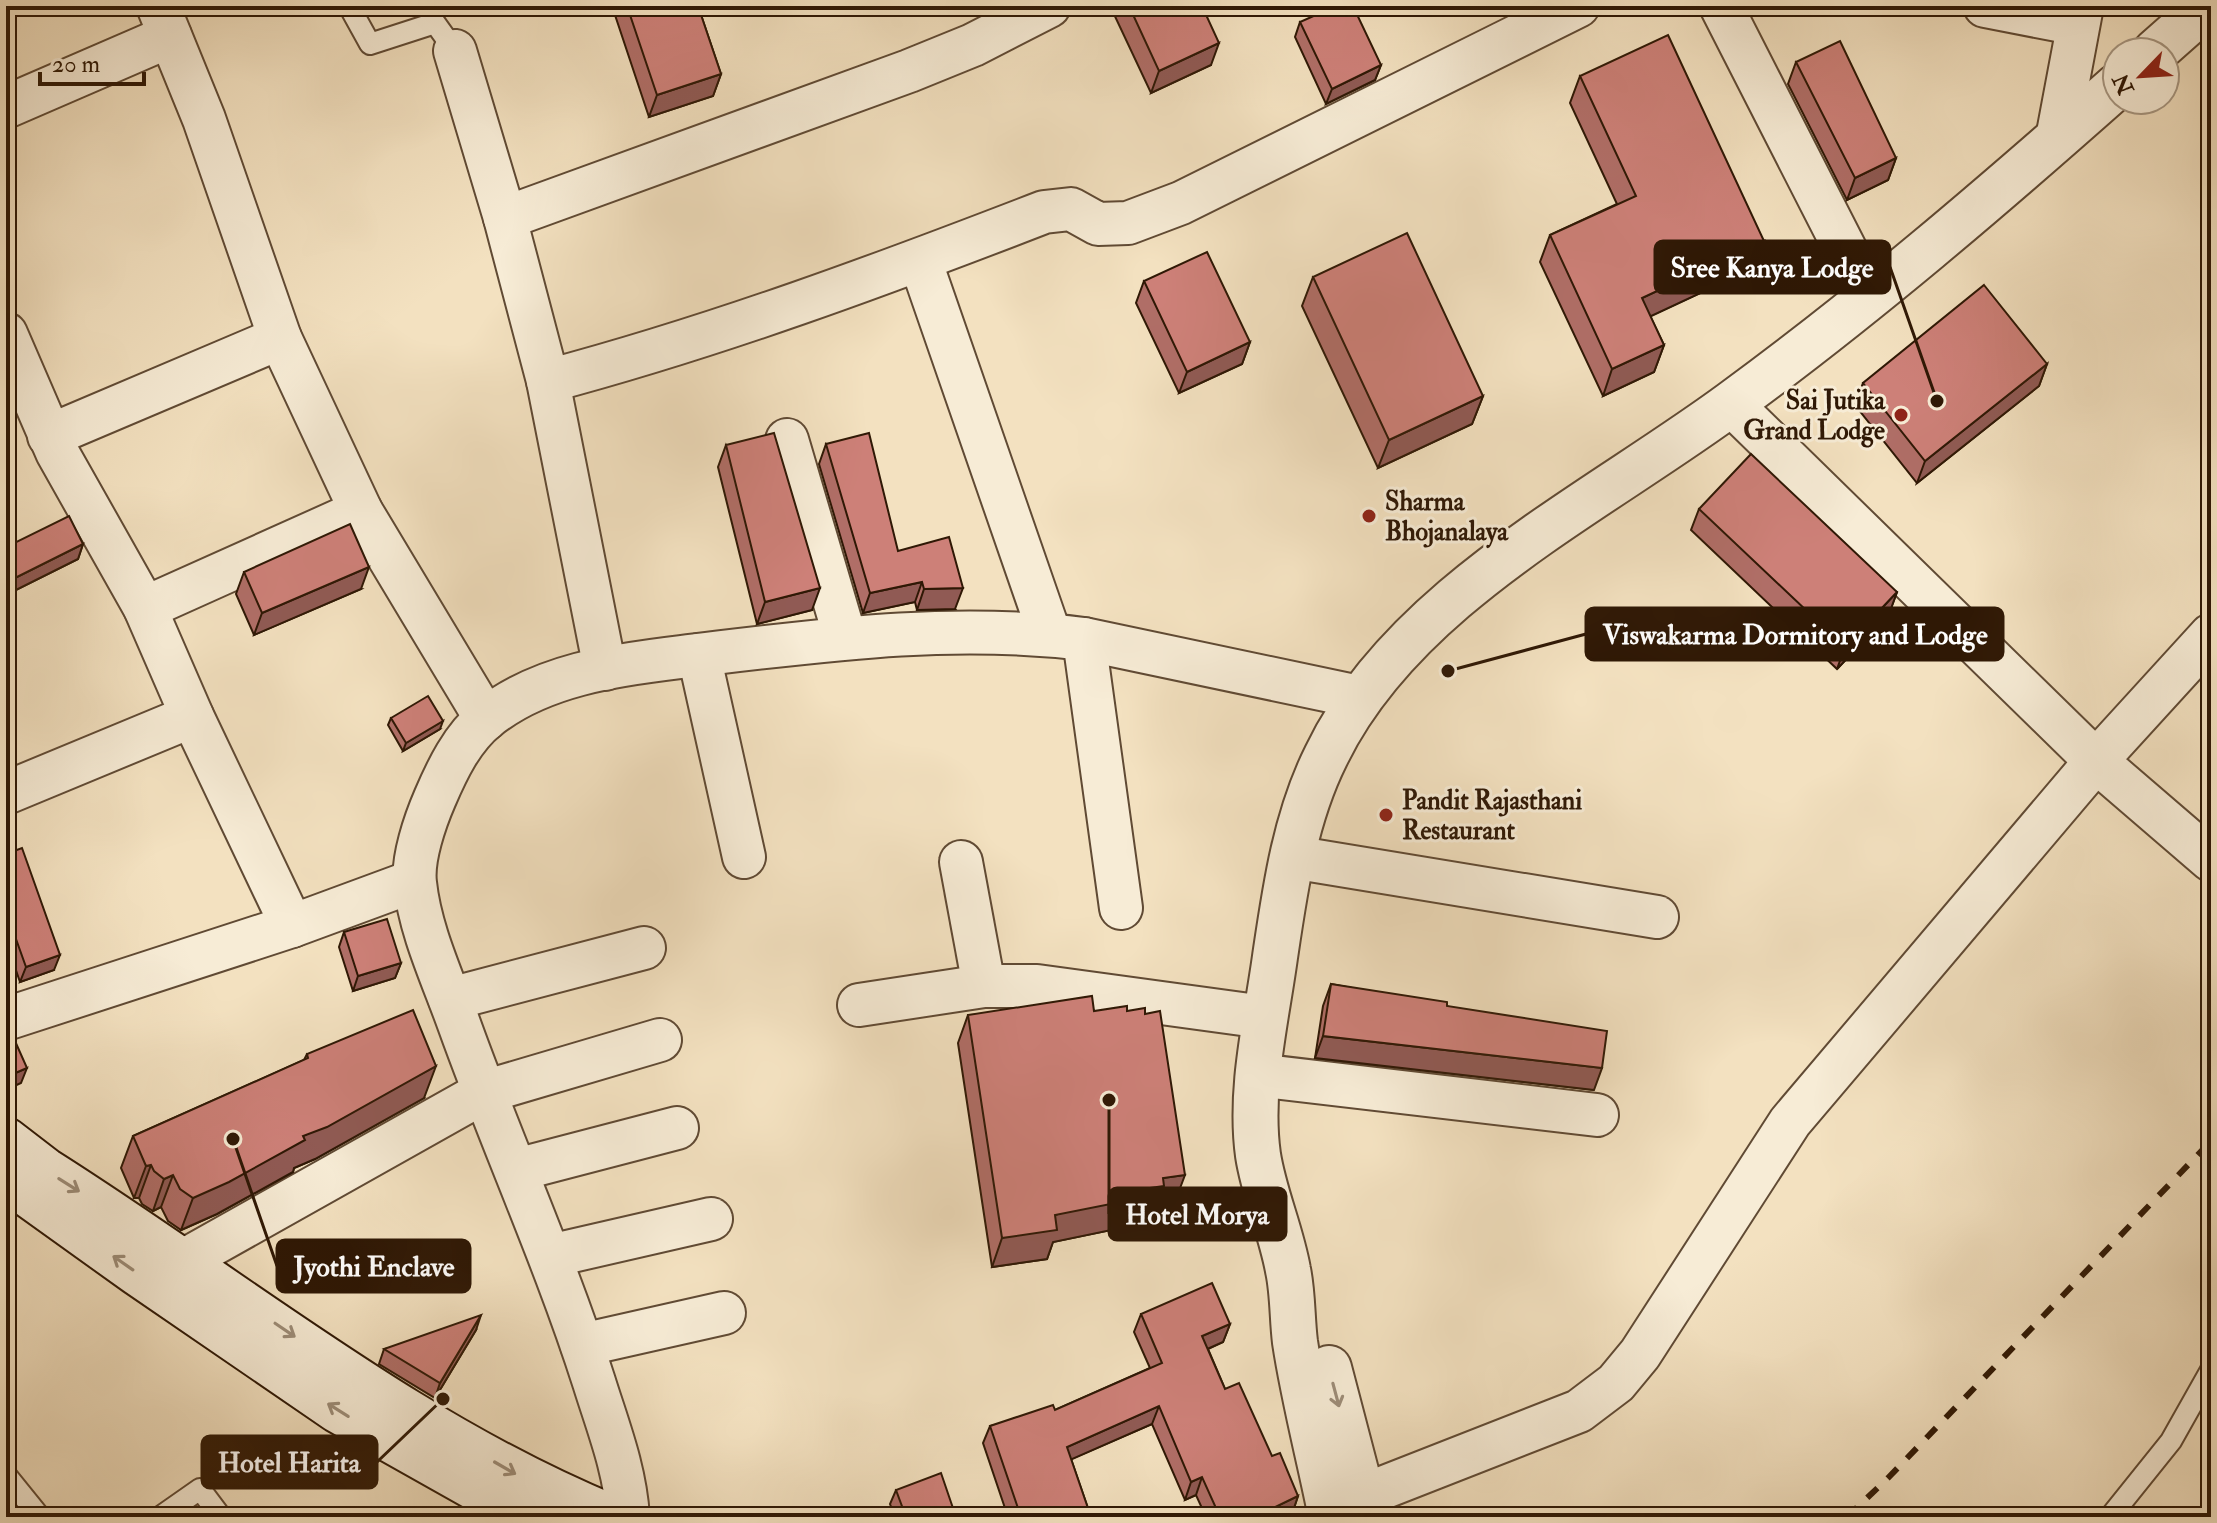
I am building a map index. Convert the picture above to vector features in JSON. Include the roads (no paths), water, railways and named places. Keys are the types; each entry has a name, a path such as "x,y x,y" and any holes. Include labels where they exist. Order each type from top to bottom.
{"street":[{"path":"505,218 909,71 973,45 1049,6"},
{"path":"548,381 622,361 868,280 1044,212 1071,209 1098,224 1128,223 1181,203 1578,6"},
{"path":"1721,6 1869,296"},
{"path":"1985,6 2080,15 2057,139"},
{"path":"2173,36 2207,6"},
{"path":"6,107 164,21 204,119 280,338 361,511 486,719"},
{"path":"455,51 505,218 548,381 605,669"},
{"path":"2101,100 1869,296 1731,404 1511,555 1426,623 1396,652 1359,697 1325,757 1304,811 1280,913 1257,1075 1258,1155 1289,1270 1318,1327 1353,1510 1579,1411 1616,1383 1640,1354 1790,1122 2096,761 2211,635"},
{"path":"920,260 1067,637 1121,908"},
{"path":"6,334 16,386 49,436 145,608 192,716 292,926"},
{"path":"49,436 280,338"},
{"path":"1731,404 2096,761 2211,860"},
{"path":"787,440 845,637"},
{"path":"145,608 361,511"},
{"path":"628,1517 620,1457 550,1256 450,999 426,930 414,881 422,835 446,773 464,743 486,719 524,696 581,673 845,637 986,631 1067,637 1359,697"},
{"path":"699,655 744,857"},
{"path":"6,793 192,716"},
{"path":"1292,857 1657,917"},
{"path":"961,862 984,986"},
{"path":"6,1019 292,926 414,881"},
{"path":"450,999 644,948"},
{"path":"859,1005 984,986 1037,986 1264,1017"},
{"path":"183,1261 484,1092 660,1040"},
{"path":"1257,1075 1597,1115"},
{"path":"516,1170 677,1128"},
{"path":"6,1140 45,1170 355,1378 515,1474 611,1517"},
{"path":"6,1179 337,1410 527,1517"},
{"path":"550,1256 711,1219"},
{"path":"582,1345 724,1313"}],"lane":[{"path":"349,6 370,44 435,23 455,51"},
{"path":"2110,1517 2171,1441 2211,1370"},
{"path":"6,1475 40,1517"},
{"path":"160,1517 200,1489 221,1517"}],"railway":[{"path":"1847,1517 2211,1141"}],"place":[{"name":"Sree Kanya Lodge","path":"1937,401"},
{"name":"Sai Jutika Grand Lodge","path":"1901,415"},
{"name":"Sharma Bhojanalaya","path":"1369,516"},
{"name":"Viswakarma Dormitory and Lodge","path":"1448,671"},
{"name":"Pandit Rajasthani Restaurant","path":"1386,815"},
{"name":"Hotel Morya","path":"1109,1100"},
{"name":"Jyothi Enclave","path":"233,1139"},
{"name":"Hotel Harita","path":"443,1399"}]}
